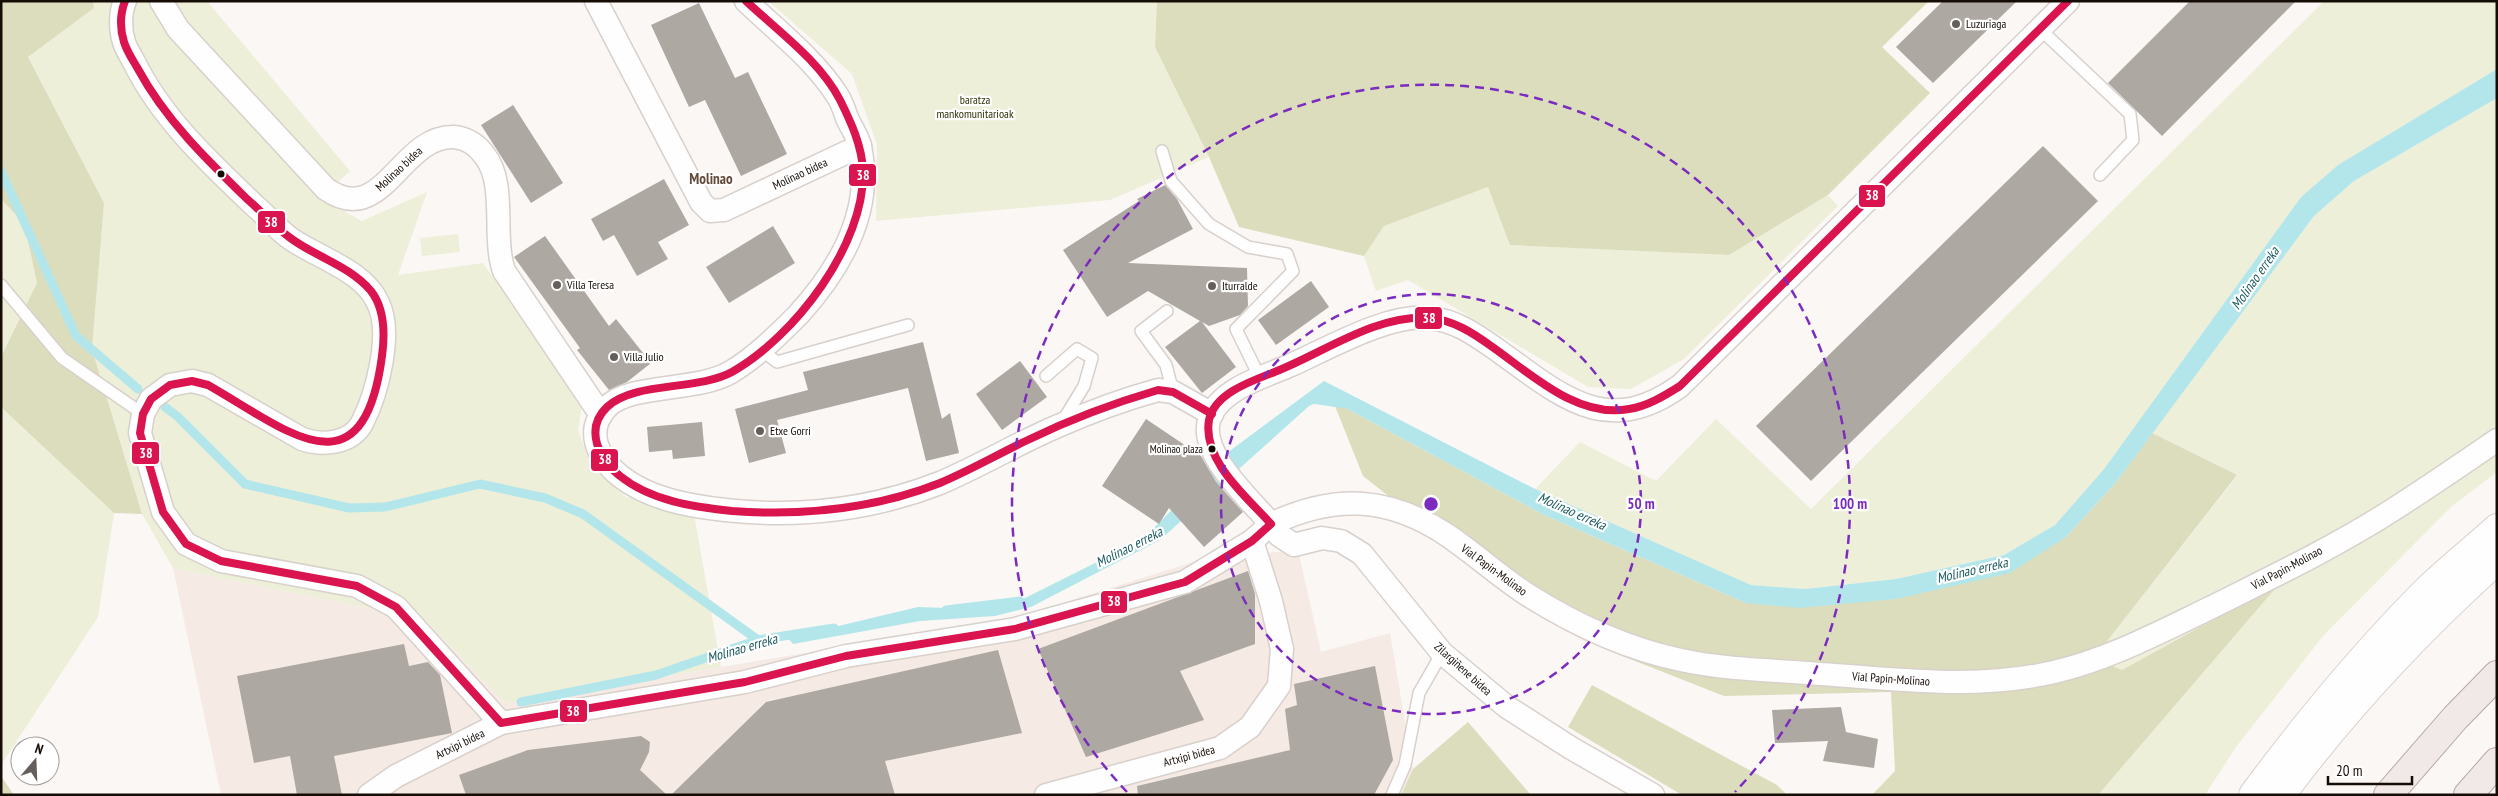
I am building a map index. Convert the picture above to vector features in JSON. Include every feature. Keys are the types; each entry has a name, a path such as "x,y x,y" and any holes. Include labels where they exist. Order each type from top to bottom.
{"main road":[{"path":"2388,795 2455,718 2497,675"},
{"path":"2468,795 2497,762"}],"street":[{"path":"125,1 122,10 124,42 143,82 184,136 290,238 369,288 378,302 385,322 385,339 371,406 360,426 341,441 318,444 302,439 208,385 192,381 170,385 151,399 142,414 140,433 162,512 186,544 221,561 357,586 396,607 501,723"},
{"name":"Molinao bidea","path":"161,1 178,29 326,189 334,195 354,200 366,197 377,191 421,147 436,139 458,137 480,149 488,160 493,172 496,192 498,247 504,271 600,416"},
{"name":"Molinao bidea","path":"596,1 701,202 710,211 724,210 860,146"},
{"path":"746,1 809,62 838,96 860,146 863,187 859,217 839,263 812,299 782,331 730,373 691,386 624,396 606,407 600,416 595,436 596,447 602,458 627,481 646,492 666,499 708,508 768,513 836,510 876,504 940,483 1059,426 1151,392 1173,392 1212,414"},
{"path":"1271,524 1217,459 1208,442 1207,430 1212,414 1226,397 1260,378 1395,320 1427,317 1451,322 1473,333 1572,401 1591,408 1610,411 1629,410 1647,405 1680,386 2068,1"},
{"name":"Vial Papin-Molinao","path":"1271,524 1298,511 1345,502 1377,505 1410,516 1447,535 1494,572 1557,612 1634,647 1681,660 1727,667 1939,682 1999,682 2088,663 2179,623 2289,569 2390,512 2497,440"},
{"name":"Artxipi bidea","path":"369,795 396,776 501,723 745,682 846,656 1015,629 1185,582 1252,541 1271,524"},
{"name":"Zilargiñene bidea","path":"1271,524 1280,535 1294,545 1322,538 1341,541 1362,554 1442,653 1507,707 1570,748 1653,795"},
{"path":"2253,795 2301,730 2365,656 2430,588 2497,528"},
{"name":"Artxipi bidea","path":"1046,795 1220,748 1250,727 1279,686 1282,650 1271,601 1252,541"},
{"path":"2281,795 2318,745 2383,670 2447,605 2497,560"}],"lane":[{"path":"2040,29 2130,114 2132,140 2100,175"},
{"path":"1162,151 1171,181 1209,224 1248,247 1287,254 1294,271 1236,329 1260,378"},
{"path":"1,285 62,358 142,414"},
{"path":"1167,311 1141,331 1166,365 1173,392"},
{"path":"760,349 777,362 908,325"},
{"path":"1046,376 1077,349 1092,358 1084,386 1059,426"},
{"path":"1392,795 1405,765 1419,693 1442,653"}],"shaded area":[{"path":"1298,550 1321,652 1390,633 1413,769 1401,795 221,795 173,568 425,620 506,703 1014,618 1203,559"}],"green space":[{"path":"1,1 93,1 94,8 28,57 104,203 92,349 142,514 114,513 1,407 1,357 37,283 24,223 1,199"},
{"path":"93,1 207,1 350,171 321,198 362,221 427,192 398,275 483,263 582,406 578,430 592,468 626,497 694,514 721,667 506,703 425,620 173,568 142,514 92,349 104,203 28,57 94,8"},
{"name":"baratza mankomunitarioak","path":"768,1 1157,1 1155,47 1209,157 1110,200 876,221 877,145 852,74"},
{"path":"1157,1 1929,1 1882,47 1930,93 1828,195 1729,255 1510,245 1488,187 1384,226 1364,256 1239,227 1209,157 1155,47"},
{"path":"2324,1 2497,1 2497,69 2338,165 2301,197 2104,469 2055,525 2004,555 1896,579 1805,589 1751,585 1535,489 1580,442 1656,481 1716,419 1811,509"},
{"path":"2497,98 2497,472 2452,506 2323,636 2236,747 2205,795 2098,795 2279,584 2122,670 2094,658 2237,476 2152,433 2314,216 2354,181"},
{"path":"1488,187 1511,245 1729,255 1828,195 1838,206 1684,359 1631,389 1588,387 1408,280 1376,291 1364,256 1384,226"},
{"path":"1,199 24,223 37,283 1,357"},
{"path":"458,234 460,252 422,256 420,238"},
{"path":"1333,401 1544,515 1746,603 1896,599 2066,537 2117,481 2152,433 2237,475 2094,658 2122,670 2280,583 2098,795 1872,795 1895,771 1891,692 1724,696 1612,652 1499,583 1363,476"},
{"path":"1,407 114,513 98,617 20,736 10,736 10,751 1,765"},
{"path":"1592,685 1777,785 1787,795 1682,795 1568,727"},
{"path":"1468,722 1531,795 1401,795 1413,769"},
{"path":"1,776 14,795 1,795"}],"water":[{"path":"2497,69 2497,98 2354,181 2314,216 2117,481 2066,537 2010,573 1896,599 1799,608 1746,603 1544,515 1333,401 1325,399 1309,406 1160,540 1031,607 995,616 920,621 793,644 788,638 918,607 978,609 1025,598 1143,539 1231,450 1324,381 1535,489 1751,585 1805,589 1896,579 2004,555 2055,525 2104,469 2301,197 2338,165"}],"building":[{"name":"Luzuriaga","path":"1943,1 2017,1 1933,83 1896,47"},
{"path":"2190,1 2296,1 2162,136 2108,83"},
{"path":"699,3 735,78 748,72 787,154 741,176 705,100 689,107 651,25"},
{"path":"513,105 563,183 531,203 481,125"},
{"path":"2043,146 2098,201 1811,481 1756,426"},
{"path":"664,179 689,225 658,242 668,259 637,276 614,235 603,241 591,219"},
{"path":"1165,185 1177,199 1193,229 1128,263 1247,268 1248,306 1240,315 1209,326 1202,322 1236,367 1202,393 1165,347 1200,321 1148,291 1107,317 1063,250 1139,201 1137,199"},
{"path":"773,226 795,263 729,303 706,267"},
{"path":"545,236 609,326 616,319 651,363 627,382 609,390 577,350 580,348 514,257"},
{"path":"1311,281 1329,307 1276,345 1258,320"},
{"path":"923,342 942,419 950,413 959,453 926,461 908,388 777,420 786,453 749,463 735,409 808,390 803,372"},
{"path":"1020,361 1047,397 1002,430 976,394"},
{"path":"1146,419 1201,456 1216,482 1243,512 1204,547 1169,508 1159,524 1102,486"},
{"path":"702,422 705,456 673,459 672,450 649,452 647,427"},
{"path":"1248,571 1255,594 1255,644 1180,671 1204,720 1086,757 1038,649"},
{"path":"404,644 409,666 428,662 440,675 452,733 334,756 342,795 297,795 290,756 254,763 237,676"},
{"path":"998,650 1022,733 885,761 895,795 671,795 766,702"},
{"path":"1375,666 1393,760 1374,795 1138,795 1137,786 1290,750 1285,709 1297,705 1294,684"},
{"path":"1841,707 1846,732 1878,739 1874,768 1823,761 1828,741 1775,743 1772,710"},
{"path":"641,736 650,742 649,752 640,770 667,795 466,795 459,775 528,750"}],"waterway":[{"path":"1,171 76,336 138,389"},
{"name":"Molinao erreka","path":"1311,399 1347,404"},
{"path":"165,407 177,416 245,484 349,508 385,507 480,484 545,498 583,514 758,640"},
{"name":"Molinao erreka","path":"946,610 1020,601"},
{"name":"Molinao erreka","path":"521,702 656,675 758,640 834,628"}],"transit line":[{"name":"38","path":"125,1 121,22 125,46 149,87 174,122 216,169 283,233 353,274 362,282 376,298 384,331 382,356 372,400 358,427 339,440 318,441 293,433 266,420 208,385 192,381 170,385 151,399 143,414 140,433 163,512 186,544 221,561 357,586 396,607 501,723 745,682 846,656 1015,629 1185,582 1252,541 1271,524 1228,477 1212,450 1209,420 1219,402 1247,383 1295,363 1351,336 1390,322 1410,318 1430,318 1447,321 1477,336 1538,380 1573,401 1591,407 1610,410 1643,406 1680,386 2068,1"},
{"name":"38","path":"746,1 810,59 832,86 840,100 861,152 863,171 860,199 852,229 839,258 822,286 801,313 756,356 732,372 718,378 633,393 607,407 600,416 595,434 601,453 612,469 632,485 659,497 688,505 732,511 759,512 838,509 890,499 940,483 1061,425 1109,406 1158,390 1173,392 1212,414"}],"place":[{"name":"Luzuriaga","path":"1956,24"},
{"name":"Villa Teresa","path":"557,285"},
{"name":"Iturralde","path":"1212,286"},
{"name":"Villa Julio","path":"614,357"},
{"name":"Etxe Gorri","path":"760,431"},
{"name":"Molinao plaza","path":"1212,449"}],"district":[{"name":"Molinao","path":"711,179"}]}
